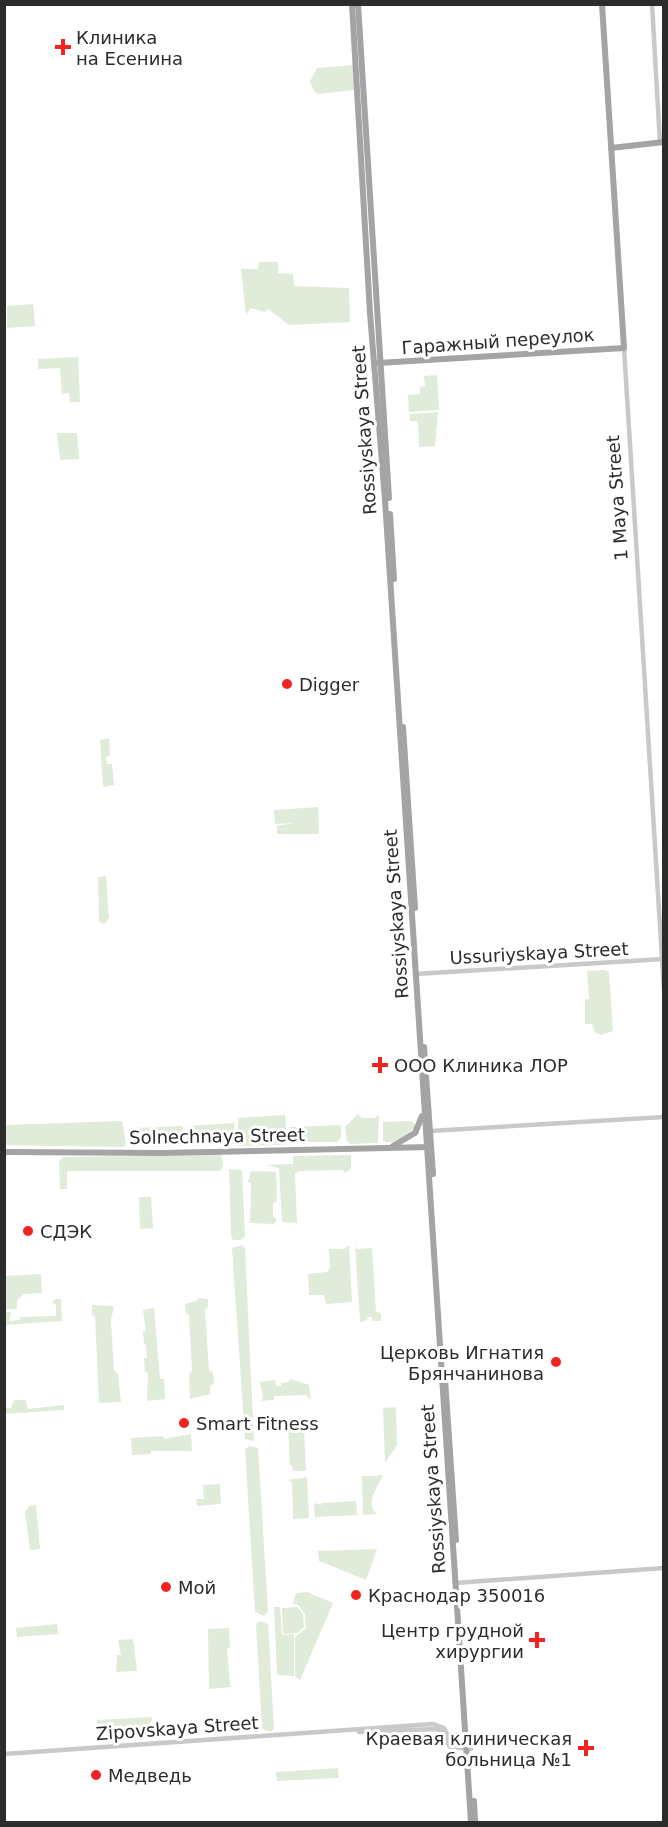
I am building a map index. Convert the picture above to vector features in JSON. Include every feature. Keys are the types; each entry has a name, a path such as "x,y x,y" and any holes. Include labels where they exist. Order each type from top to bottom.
{"main road":[{"name":"Rossiyskaya Street","path":"352,4 473,1822"},
{"name":"Rossiyskaya Street","path":"358,4 377,364"},
{"name":"1 Maya Street","path":"602,4 623,346"},
{"path":"611,148 662,143"},
{"name":"Гаражный переулок","path":"377,364 593,350 623,346"},
{"name":"Rossiyskaya Street","path":"417,974 430,1131 429,1147"},
{"path":"390,1148 415,1133 424,1110"},
{"name":"Solnechnaya Street","path":"4,1152 162,1153 429,1147"}],"street":[{"path":"652,4 662,143"},
{"name":"1 Maya Street","path":"623,346 663,990"},
{"name":"Ussuriyskaya Street","path":"417,974 662,959"},
{"path":"430,1131 663,1117"},
{"path":"457,1583 663,1568"},
{"name":"Zipovskaya Street","path":"4,1754 435,1724 445,1730 451,1743 469,1747"}],"green space":[{"path":"354,65 354,90 318,94 314,91 310,81 317,68"},
{"path":"259,262 278,262 278,273 293,274 294,286 349,288 350,322 289,325 268,309 265,312 251,308 246,315 241,269 258,269"},
{"path":"33,304 35,326 7,328 7,306"},
{"path":"78,357 80,402 70,402 69,393 62,394 60,368 38,369 38,359"},
{"path":"437,375 439,410 409,412 408,395 420,394 420,387 425,386 424,376"},
{"path":"438,412 435,446 419,447 418,421 410,421 410,414"},
{"path":"57,433 77,433 79,459 60,460"},
{"path":"109,738 110,756 106,757 107,764 112,764 114,785 103,787 100,740"},
{"path":"318,807 319,834 277,834 277,826 294,823 275,824 274,810"},
{"path":"106,876 109,918 104,924 99,922 98,877"},
{"path":"605,970 609,972 613,1031 601,1035 595,1032 592,1024 585,1024 585,999 589,999 587,971"},
{"path":"358,1114 362,1118 375,1118 379,1115 378,1143 350,1144 347,1141 345,1127"},
{"path":"285,1115 287,1140 285,1145 238,1146 238,1118"},
{"path":"122,1121 126,1144 124,1147 5,1145 5,1125"},
{"path":"411,1121 416,1125 406,1136 397,1141 383,1141 383,1122"},
{"path":"234,1123 234,1144 190,1146 188,1126"},
{"path":"341,1125 341,1138 337,1142 291,1142 290,1127"},
{"path":"183,1126 183,1146 132,1145 133,1128"},
{"path":"221,1155 223,1166 220,1171 67,1171 67,1189 60,1189 59,1162 63,1157"},
{"path":"351,1155 351,1168 347,1172 344,1173 343,1170 299,1171 295,1174 297,1223 282,1222 279,1168 266,1165 293,1164 293,1156"},
{"path":"229,1169 242,1170 245,1236 241,1240 233,1240 231,1236"},
{"path":"251,1171 276,1172 277,1200 273,1204 273,1216 277,1220 274,1224 250,1223 251,1183 248,1182"},
{"path":"139,1197 151,1197 153,1228 140,1229"},
{"path":"242,1245 245,1248 254,1441 245,1439 232,1248"},
{"path":"349,1245 352,1302 326,1304 324,1295 309,1295 308,1274 327,1272 330,1267 329,1249 344,1249"},
{"path":"355,1246 357,1249 372,1248 376,1312 381,1313 381,1321 373,1321 371,1317 368,1317 367,1320 360,1322"},
{"path":"41,1274 42,1293 24,1294 17,1300 17,1309 5,1309 5,1276"},
{"path":"199,1298 208,1299 208,1307 205,1310 209,1370 213,1373 214,1383 210,1386 210,1394 190,1399 189,1374 192,1371 189,1315 186,1313 185,1304 197,1301"},
{"path":"55,1299 61,1299 62,1321 5,1325 5,1312 11,1312 9,1321 20,1320 20,1317 56,1316 56,1304 52,1303"},
{"path":"92,1305 114,1306 111,1320 114,1371 118,1374 121,1402 99,1403 95,1316 92,1315"},
{"path":"154,1308 160,1379 164,1379 165,1399 147,1401 148,1372 145,1372 144,1358 147,1358 144,1344 143,1331 146,1331 143,1310"},
{"path":"290,1379 309,1385 311,1400 306,1395 274,1396 274,1400 261,1401 263,1398 260,1382 275,1380 276,1386 281,1386 281,1383 289,1382"},
{"path":"14,1400 26,1400 28,1409 64,1405 64,1410 5,1414 5,1408 11,1408"},
{"path":"396,1407 397,1445 385,1463 383,1408"},
{"path":"288,1429 304,1429 306,1471 293,1471 290,1465"},
{"path":"191,1434 192,1451 151,1451 151,1454 132,1455 131,1438 163,1436 164,1439"},
{"path":"249,1446 258,1448 268,1611 264,1616 255,1612 245,1449"},
{"path":"378,1475 383,1475 372,1500 373,1510 377,1514 363,1515 362,1476 375,1476 376,1478"},
{"path":"307,1477 309,1518 293,1519 292,1482 288,1480"},
{"path":"220,1484 221,1504 197,1506 196,1499 204,1499 203,1485"},
{"path":"356,1501 357,1515 315,1517 314,1503 321,1505 322,1503"},
{"path":"36,1505 40,1549 30,1550 25,1512 29,1506"},
{"path":"377,1549 366,1580 319,1561 318,1551"},
{"path":"307,1592 333,1603 300,1680 295,1676 295,1637 306,1628 305,1614 298,1605 293,1604 296,1593"},
{"path":"274,1607 280,1607 282,1635 294,1634 294,1676 277,1675"},
{"path":"297,1607 303,1614 304,1627 297,1633 283,1634 282,1608"},
{"path":"260,1621 268,1624 274,1728 271,1732 262,1729 256,1624"},
{"path":"57,1624 58,1634 17,1637 16,1628"},
{"path":"229,1628 230,1648 227,1648 230,1686 232,1687 209,1689 208,1629"},
{"path":"133,1639 137,1671 116,1672 117,1655 121,1655 118,1640"},
{"path":"152,1717 148,1734 98,1737 97,1720"},
{"path":"338,1768 339,1778 277,1781 276,1772"}],"place":[{"name":"Клиника на Есенина","path":"63,47"},
{"name":"Digger","path":"287,684"},
{"name":"ООО Клиника ЛОР","path":"380,1065"},
{"name":"СДЭК","path":"28,1231"},
{"name":"Церковь Игнатия Брянчанинова","path":"556,1362"},
{"name":"Smart Fitness","path":"184,1423"},
{"name":"Мой","path":"166,1587"},
{"name":"Краснодар 350016","path":"356,1595"},
{"name":"Центр грудной хирургии","path":"537,1640"},
{"name":"Краевая клиническая больница №1","path":"586,1748"},
{"name":"Медведь","path":"96,1775"}]}
